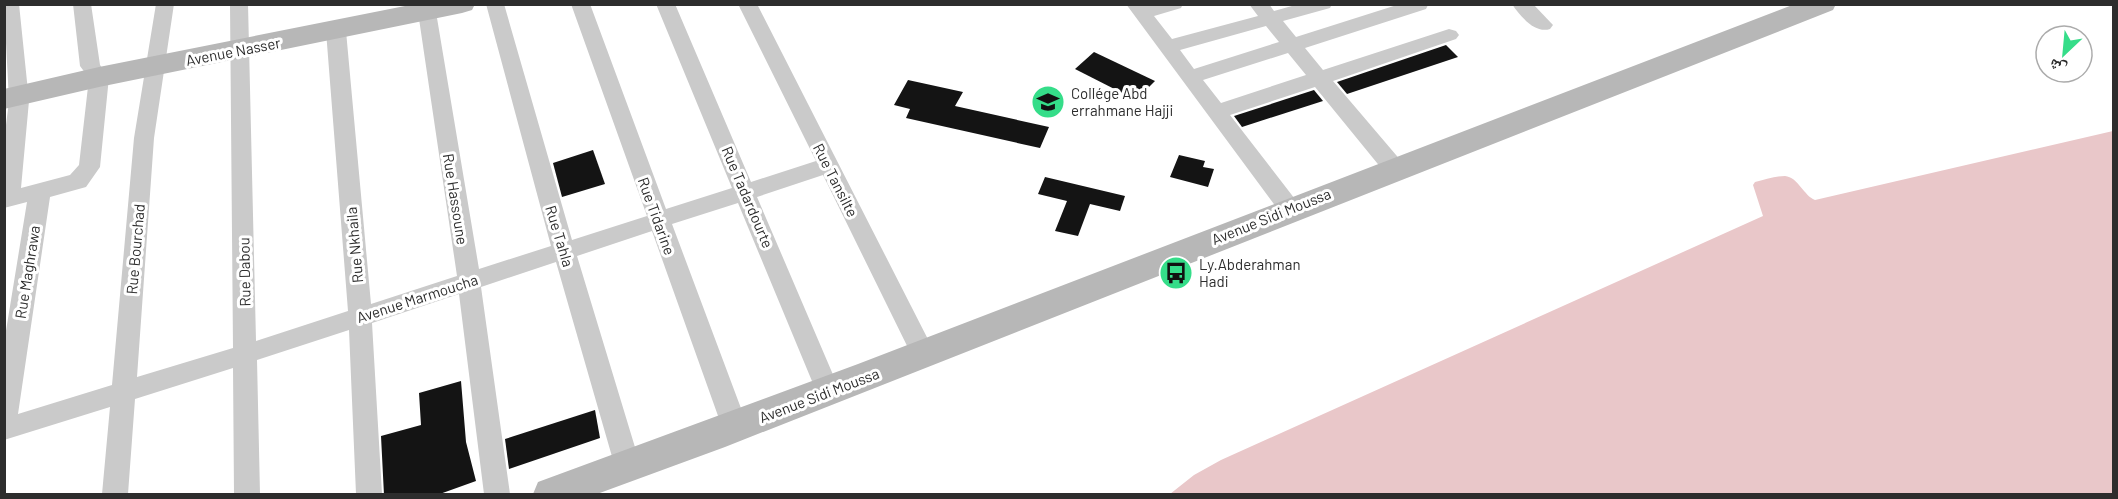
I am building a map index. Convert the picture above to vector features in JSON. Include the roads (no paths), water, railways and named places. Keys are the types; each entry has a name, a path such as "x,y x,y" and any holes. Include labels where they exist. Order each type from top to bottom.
{"street":[{"path":"10,4 11,97 19,112 7,200 78,181 89,167 99,77 90,66 82,4"},
{"name":"Rue Bourchad","path":"115,495 144,138 165,4"},
{"name":"Rue Dabou","path":"239,4 247,495"},
{"name":"Avenue Nasser","path":"11,97 99,77 462,4"},
{"name":"Rue Tahla","path":"495,4 528,130 628,467"},
{"name":"Rue Tidarine","path":"580,4 735,427"},
{"name":"Rue Tadardourte","path":"665,4 828,391"},
{"name":"Rue Tansilte","path":"747,4 924,355"},
{"path":"1174,4 1138,9 1290,209"},
{"path":"1167,47 1264,12 1323,4"},
{"path":"1521,4 1543,25"},
{"path":"1190,77 1419,5"},
{"name":"Avenue Sidi Moussa","path":"552,495 924,355 1394,168 1676,62 1802,7"},
{"name":"Rue Hassoune","path":"427,12 469,280 497,495"},
{"path":"1264,12 1394,168"},
{"name":"Rue Nkhaila","path":"336,31 360,317 369,495"},
{"path":"1217,112 1449,36"},
{"name":"Avenue Marmoucha","path":"4,429 246,354 829,165"},
{"name":"Rue Maghrawa","path":"4,424 40,191"}],"place":[{"name":"Collége Abd errahmane Hajji","path":"1048,102"},
{"name":"Ly.Abderahman Hadi","path":"1176,273"}]}
